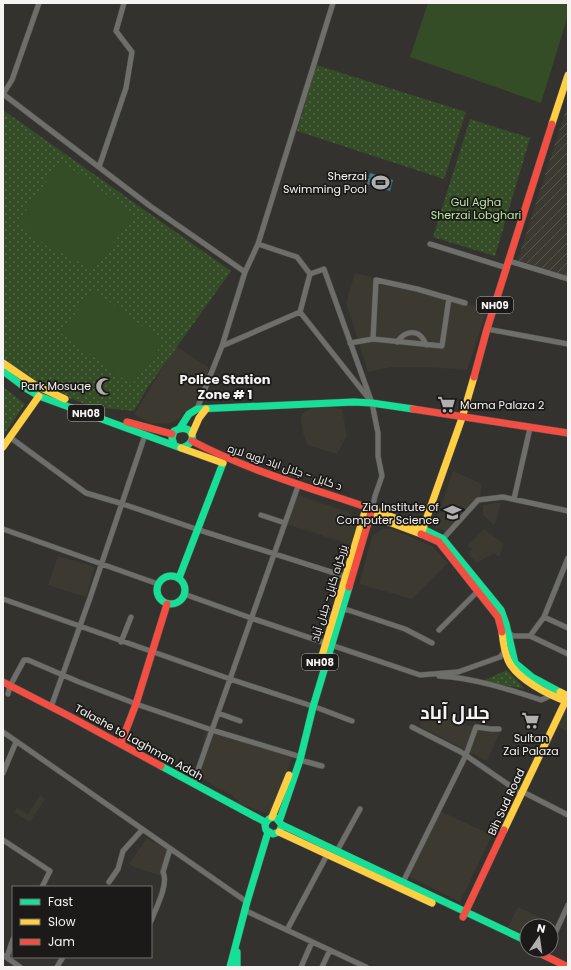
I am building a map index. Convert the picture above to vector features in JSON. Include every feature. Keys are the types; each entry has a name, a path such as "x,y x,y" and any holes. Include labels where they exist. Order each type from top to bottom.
{"main road":[{"name":"NH09","path":"422,531 462,418 487,329 568,75"},
{"name":"NH08","path":"3,363 24,379 56,395 135,425 172,434"},
{"name":"NH08","path":"3,371 39,396 297,489 369,511"},
{"path":"3,447 39,396"},
{"path":"206,409 199,418 188,446 177,446 172,442 172,434 180,428 189,414 197,409 354,402 568,433"},
{"path":"180,428 187,429 192,438"},
{"name":"د کابل - جلال اباد لویه لاره","path":"192,438 215,453 369,511"},
{"path":"179,578 223,463"},
{"path":"369,511 422,531 441,541 501,610 506,619 508,633 508,660 514,670 539,688 552,695 567,700"},
{"name":"بزرگراه کابل- جلال آباد","path":"280,826 328,644 369,511"},
{"path":"441,541 498,617 502,625 508,649 516,664 567,700"},
{"path":"171,576 179,578 184,585 184,594 178,603 167,604 159,598 156,589 158,584 165,577 171,576"},
{"name":"بزرگراه کابل- جلال آباد","path":"328,644 342,610 348,577"},
{"path":"121,743 136,704 167,604"},
{"name":"Talashe to Laghman Adah","path":"3,682 121,743 193,784 266,822"},
{"name":"Bih Sud Road","path":"464,915 567,700"},
{"name":"بزرگراه کابل- جلال آباد","path":"272,817 299,757"},
{"path":"272,817 280,826 327,855 519,938"},
{"name":"NH08","path":"266,822 272,817"},
{"path":"266,822 265,827 268,832 273,834 280,826"},
{"path":"280,826 403,882 519,943"},
{"path":"230,967 237,944 244,910 268,832"},
{"path":"237,944 237,967"},
{"path":"555,958 568,967"}],"street":[{"path":"39,3 12,80 3,94 150,206 245,272"},
{"path":"99,167 126,88 132,52 116,31 124,3"},
{"path":"197,409 222,346 245,272 258,244 333,3"},
{"path":"258,244 297,257 310,274"},
{"path":"430,244 568,279"},
{"path":"310,274 324,269 372,404 378,433 378,456 382,476 369,511"},
{"path":"300,312 310,274"},
{"path":"372,339 376,280 417,289 465,303"},
{"path":"350,343 372,339 442,346 449,298"},
{"path":"222,346 300,312"},
{"path":"300,312 372,404"},
{"path":"487,329 568,344"},
{"path":"397,342 405,333 412,332 421,336 426,345"},
{"path":"514,499 530,428"},
{"path":"51,707 102,565 146,435"},
{"path":"10,438 86,493 348,577"},
{"path":"193,784 297,489"},
{"path":"441,541 478,500 503,496 568,511"},
{"path":"261,515 285,523"},
{"path":"3,529 158,584"},
{"path":"530,636 544,617 566,570 568,558"},
{"path":"439,630 478,591"},
{"path":"184,594 420,675 462,678 514,691 541,700 552,695"},
{"path":"3,599 121,642 352,721"},
{"path":"342,610 348,610 405,629 432,643"},
{"path":"121,642 131,617"},
{"path":"544,617 568,628"},
{"path":"508,633 513,636 530,636 568,654"},
{"path":"420,675 458,672 500,657 508,649"},
{"path":"8,694 10,686 24,660 28,660 136,704 212,730 299,757 322,766"},
{"path":"218,713 240,721"},
{"path":"412,727 466,755 522,794 523,792 568,815"},
{"path":"403,882 466,755 476,727 500,729"},
{"path":"3,732 247,902"},
{"path":"3,773 16,742"},
{"path":"337,851 360,809"},
{"path":"109,882 118,869 123,850 142,830"},
{"path":"3,840 50,871 42,886"},
{"path":"152,918 165,884 166,877 163,872 170,849"},
{"path":"287,930 327,855"},
{"path":"559,925 568,905"},
{"path":"244,910 366,967"},
{"path":"12,941 5,956 20,967"},
{"path":"301,967 312,942"},
{"path":"322,967 330,950"},
{"path":"57,967 62,958"}],"shaded area":[{"path":"568,104 568,276 517,262"},
{"path":"355,273 423,290 487,310 467,370 426,367 391,367 368,372 346,303"},
{"path":"176,346 208,367 208,377 198,405 187,411 178,420 168,424 150,423 134,414"},
{"path":"318,405 342,409 347,436 337,454 308,445 303,433 302,413"},
{"name":"Zia Institute of Computer Science","path":"453,471 482,484 480,498 448,532 434,527"},
{"path":"297,495 349,512 356,523 352,545 286,524"},
{"path":"501,502 494,525 483,515 483,505"},
{"path":"383,529 392,529 432,546 448,563 412,599 359,584 372,536"},
{"path":"484,529 504,544 499,557 494,553 477,563 468,554 472,549 468,545"},
{"path":"58,556 95,567 86,597 48,585"},
{"path":"568,704 568,732 556,726"},
{"path":"424,713 478,728 500,732 487,761 419,726"},
{"path":"206,729 293,755 271,815 240,804 232,795 212,785 197,774"},
{"path":"40,795 45,799 30,822 14,812 17,808 28,814"},
{"path":"440,811 492,835 460,902 408,876"},
{"path":"147,838 167,850 161,876 129,864"},
{"path":"518,907 541,918 519,918 519,932 508,927"}],"green space":[{"path":"428,3 568,3 568,15 541,103 410,57"},
{"path":"316,65 466,112 444,179 297,131"},
{"path":"3,110 231,271 146,390 134,411 93,407 64,396 22,374 3,360"},
{"name":"Gul Agha Sherzai Lobghari","path":"470,119 530,138 495,256 433,237"},
{"path":"61,161 133,216 96,267 87,267 65,253 49,248 19,220"},
{"path":"93,290 164,342 132,385 61,333"},
{"path":"3,387 25,404 3,436"},
{"path":"507,670 525,689 482,681"}],"water":[{"name":"Sherzai Swimming Pool","path":"370,173 393,180 390,191 367,184"}],"traffic: fast":[{"path":"3,371 39,396 181,448 191,442 192,434 186,429 174,431 172,438 174,445"},
{"path":"180,428 189,414 197,409 354,402 413,409"},
{"path":"179,578 223,463"},
{"path":"423,529 443,539 501,610 506,624 515,663 532,677 560,692"},
{"path":"171,576 181,580 185,590 181,600 171,604 161,600 157,590 161,580 171,576"},
{"path":"280,819 300,760 313,707 349,587"},
{"path":"161,766 265,822"},
{"path":"272,818 276,818 282,825 279,832 273,834 266,830 265,825 269,819 272,818"},
{"path":"282,825 519,937"},
{"path":"230,967 247,902 268,832"},
{"path":"237,952 237,967"}],"traffic: slow":[{"path":"552,124 568,75"},
{"path":"3,363 35,385 65,399"},
{"path":"370,515 421,534 462,418 474,377"},
{"path":"3,447 39,396"},
{"path":"192,434 199,418 206,409"},
{"path":"181,448 223,463"},
{"path":"319,666 366,508"},
{"path":"372,509 420,528"},
{"path":"502,632 508,660 518,674 534,686 568,702"},
{"path":"504,830 568,696 560,692"},
{"path":"272,817 289,775"},
{"path":"279,832 432,903"}],"traffic: jam":[{"path":"474,377 487,329 552,124"},
{"path":"413,409 568,433"},
{"path":"127,422 172,434"},
{"path":"192,441 214,452 258,470 372,509 349,587"},
{"path":"421,534 439,542 498,617 502,632"},
{"path":"121,743 136,704 167,604"},
{"path":"3,682 161,766"},
{"path":"463,917 504,830"},
{"path":"549,958 568,967"}],"place":[{"name":"Sherzai Swimming Pool","path":"380,182"},
{"name":"Park Mosuqe","path":"104,386"},
{"name":"Mama Palaza 2","path":"447,405"},
{"name":"Zia Institute of Computer Science","path":"452,513"},
{"name":"Sultan Zai Palaza","path":"531,720"}],"district":[{"name":"Police Station Zone # 1","path":"225,386"},
{"name":"جلال آباد","path":"455,712"}]}
